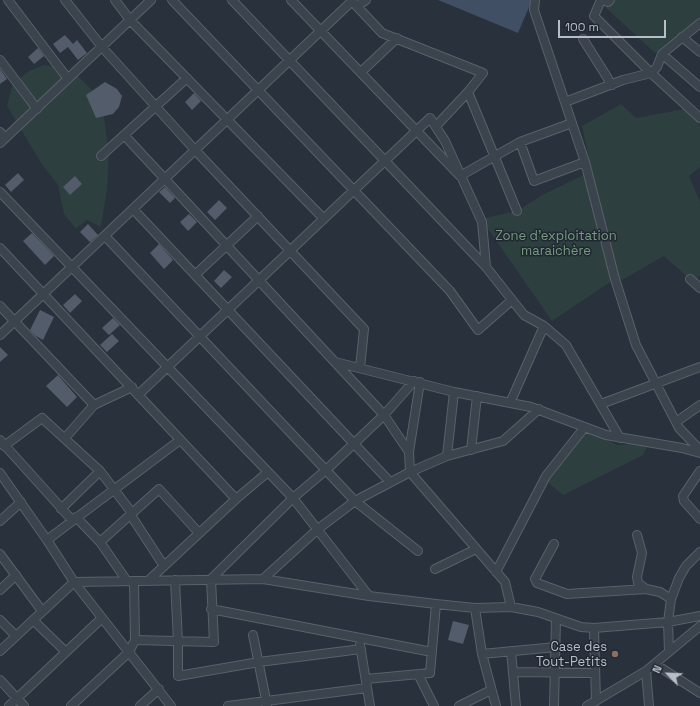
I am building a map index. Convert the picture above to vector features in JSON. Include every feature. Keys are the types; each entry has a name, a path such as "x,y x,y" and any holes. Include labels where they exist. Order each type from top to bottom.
{"street":[{"path":"8,0 68,79"},
{"path":"65,0 102,47 195,150 364,329 360,368"},
{"path":"115,0 130,20 324,219"},
{"path":"2,138 37,108 151,0"},
{"path":"172,0 450,291 478,330 512,300"},
{"path":"232,0 486,267 528,318 544,326 559,337 572,352 620,438"},
{"path":"291,0 460,176"},
{"path":"0,335 321,30 353,2 366,0"},
{"path":"535,0 534,10 585,162 617,286 636,345 676,422 700,452"},
{"path":"610,0 608,2 602,0 594,16 651,74 700,118"},
{"path":"353,2 382,33 483,73 468,92 436,126"},
{"path":"565,102 622,80 651,74 657,67 662,54 682,36 700,23"},
{"path":"682,36 700,52"},
{"path":"361,72 397,38"},
{"path":"583,39 612,85"},
{"path":"662,54 700,87"},
{"path":"0,60 37,108"},
{"path":"101,156 187,78"},
{"path":"468,92 517,211"},
{"path":"139,394 430,118 445,141 482,222 486,267"},
{"path":"460,176 495,158 520,142 572,123"},
{"path":"124,135 384,415 409,452"},
{"path":"520,142 534,181 585,162"},
{"path":"0,192 293,498 368,596"},
{"path":"134,209 390,482"},
{"path":"195,275 258,216"},
{"path":"105,236 355,501 418,551"},
{"path":"0,248 132,386 180,440 236,498"},
{"path":"690,279 700,288"},
{"path":"0,306 94,405"},
{"path":"510,403 544,326"},
{"path":"335,362 417,381 454,392 539,409 584,428 620,438 700,452"},
{"path":"601,404 700,368"},
{"path":"135,640 214,642 211,609 211,579 293,498 355,443 417,381"},
{"path":"417,381 409,452 410,472 505,582 511,607"},
{"path":"65,438 94,405 132,386"},
{"path":"447,456 454,392"},
{"path":"471,450 477,396"},
{"path":"676,422 700,405"},
{"path":"263,579 318,529 355,501 410,472 447,456 503,441 516,432 539,409"},
{"path":"71,706 129,652 135,640 130,581 100,542 61,509 2,443 42,418 100,471 114,488 164,566"},
{"path":"496,572 546,476 584,428"},
{"path":"47,540 114,488 180,440"},
{"path":"61,509 100,471"},
{"path":"700,471 683,496 684,501 700,519"},
{"path":"149,580 236,498 268,472"},
{"path":"0,473 47,540 74,582 172,706"},
{"path":"100,542 159,489 199,532"},
{"path":"0,521 21,502"},
{"path":"637,535 642,553 638,583 646,589"},
{"path":"554,544 535,579 537,583 568,594 646,589 660,592 671,599"},
{"path":"435,569 476,549"},
{"path":"670,651 668,622 671,599 683,572 700,552"},
{"path":"0,554 42,611"},
{"path":"0,590 16,575"},
{"path":"0,651 74,582 263,579 368,596 436,604 475,608 511,607 538,612 556,619 594,628 668,622 700,616"},
{"path":"174,580 178,642 178,676 259,662 361,649"},
{"path":"366,679 430,673 436,604"},
{"path":"475,608 482,654 496,706"},
{"path":"211,609 432,652"},
{"path":"9,706 102,618"},
{"path":"554,706 556,619"},
{"path":"0,620 16,636"},
{"path":"33,620 66,652"},
{"path":"587,706 646,671 700,626"},
{"path":"594,628 596,701"},
{"path":"252,635 259,662 266,704"},
{"path":"360,638 370,706"},
{"path":"482,654 556,646"},
{"path":"511,651 516,706"},
{"path":"655,664 700,693"},
{"path":"646,671 649,706"},
{"path":"513,672 596,673"},
{"path":"418,674 434,706"},
{"path":"0,680 24,706"},
{"path":"228,706 266,704 367,688"},
{"path":"140,706 158,689"},
{"path":"459,706 491,690"}],"green space":[{"path":"612,0 700,0 700,21 655,53 606,8"},
{"path":"44,65 60,67 77,75 91,89 103,111 109,152 107,189 101,227 87,220 76,229 64,214 58,185 41,163 7,106 13,83 29,71"},
{"name":"Zone d'exploitation maraichère","path":"621,104 636,118 690,108 700,127 700,167 689,176 700,202 700,275 695,284 664,256 622,280 614,276 615,279 552,321 481,219 517,211 542,195 588,173 611,261 582,126"},
{"path":"589,430 617,445 650,442 643,455 563,495 544,479"}],"water":[{"path":"438,0 532,0 518,33"}],"building":[{"path":"65,35 73,44 77,40 87,53 78,60 68,47 60,53 53,44"},
{"path":"38,48 44,56 34,64 28,57"},
{"path":"0,69 7,79 0,84"},
{"path":"105,82 117,89 122,96 119,107 113,114 96,118 86,95"},
{"path":"194,93 201,101 192,110 185,102"},
{"path":"18,173 24,180 11,192 5,185"},
{"path":"75,176 82,184 70,195 63,187"},
{"path":"165,187 175,198 170,203 159,192"},
{"path":"219,200 227,208 215,220 207,212"},
{"path":"189,214 197,222 188,231 180,222"},
{"path":"88,224 98,235 90,242 80,232"},
{"path":"32,233 54,256 45,265 23,241"},
{"path":"159,244 173,260 164,269 150,253"},
{"path":"224,270 232,277 221,288 214,281"},
{"path":"75,294 82,301 70,313 63,305"},
{"path":"40,310 54,317 43,340 30,330"},
{"path":"113,318 120,325 109,335 102,328"},
{"path":"112,334 119,341 107,352 100,345"},
{"path":"0,347 8,355 0,362"},
{"path":"58,375 77,397 67,407 46,386"},
{"path":"453,621 469,625 463,644 448,640"}],"place":[{"name":"Case des Tout-Petits","path":"615,654"}]}
